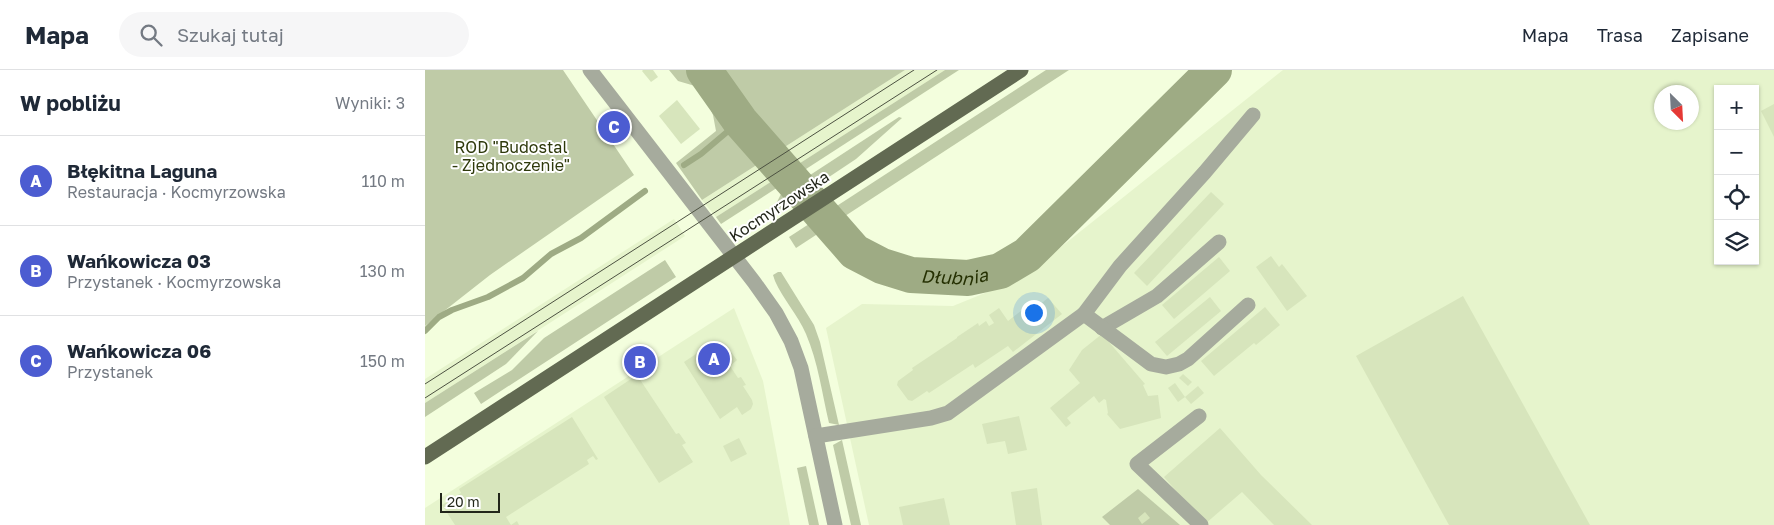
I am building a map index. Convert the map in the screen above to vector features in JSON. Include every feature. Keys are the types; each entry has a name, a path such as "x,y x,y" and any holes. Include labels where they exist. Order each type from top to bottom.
{"main road":[{"name":"Kocmyrzowska","path":"425,457 1021,70"}],"street":[{"path":"590,70 776,313 791,341 801,368 835,525"},
{"path":"816,436 931,418 948,412 1083,314 1120,266 1205,172 1253,115"},
{"path":"1102,328 1157,296 1219,242"},
{"path":"1083,314 1151,364 1166,367 1179,364 1188,359 1248,305"},
{"path":"1199,416 1137,464 1201,525"}],"shaded area":[{"path":"905,70 945,70 716,217 702,200"},
{"path":"1283,70 1774,70 1774,525 869,525 826,328 862,304 953,306 1022,278"},
{"path":"674,219 685,236 425,403 425,379"},
{"path":"734,308 763,381 790,525 425,525 425,508"}],"green space":[{"name":"ROD \"Budostal - Zjednoczenie\"","path":"425,70 563,70 634,175 490,275 425,326"},
{"path":"669,70 905,70 702,200 676,163 716,131 713,115 707,100 695,86 678,81"},
{"path":"945,70 959,70 721,224 716,217"},
{"path":"1046,70 1069,70 796,248 789,237"},
{"path":"899,117 902,118 856,159 775,213 773,210 781,194"},
{"path":"665,260 676,277 481,404 474,393 512,370 544,338"},
{"path":"781,272 814,325 820,342 839,425 829,423 817,367 810,345 803,327 775,281 773,275"},
{"path":"538,331 506,364 425,417 425,403"},
{"path":"842,440 861,525 851,525 833,445"},
{"path":"806,466 819,525 809,525 797,468"},
{"path":"1138,489 1180,525 1110,525 1102,517"}],"building":[{"path":"643,70 653,70 658,77 651,82"},
{"path":"677,100 700,129 681,144 659,116"},
{"path":"1774,104 1774,137 1761,111"},
{"path":"1211,192 1224,204 1147,286 1134,273"},
{"path":"1271,256 1279,267 1282,264 1307,296 1287,311 1256,267"},
{"path":"1219,257 1230,271 1174,319 1162,305"},
{"path":"1463,296 1590,525 1449,525 1356,356"},
{"path":"1210,297 1221,311 1167,356 1155,342"},
{"path":"1048,298 1062,314 1013,352 1008,346 975,368 973,364 929,393 927,391 912,401 908,400 897,385 898,381 913,370 912,368 978,323 979,326 986,321 989,326 994,323 989,315 999,308 1008,321 1034,301 1038,306"},
{"path":"1265,307 1280,325 1256,345 1254,343 1214,376 1201,361"},
{"path":"1102,334 1145,384 1143,385 1148,396 1158,395 1161,418 1120,429 1107,414 1106,400 1104,399 1099,403 1094,396 1067,418 1071,423 1066,427 1050,408 1080,383 1069,370 1082,350"},
{"path":"714,342 724,357 731,352 737,360 730,366 738,378 741,377 746,385 743,386 753,404 751,409 742,415 737,407 720,419 684,362"},
{"path":"1183,374 1192,382 1188,386 1179,378"},
{"path":"637,375 676,434 679,433 686,443 682,445 693,462 659,483 604,397"},
{"path":"1175,383 1185,397 1178,402 1168,388"},
{"path":"1198,386 1204,393 1191,404 1185,397"},
{"path":"1019,416 1027,450 1008,454 1005,441 987,444 982,424"},
{"path":"572,417 598,459 596,460 593,456 587,460 589,464 506,517 511,525 455,525 442,505 461,493 459,489"},
{"path":"1220,428 1261,475 1312,525 1274,525 1242,492 1205,524 1164,477"},
{"path":"739,438 747,454 731,462 723,446"},
{"path":"1037,488 1042,525 1016,525 1011,492"},
{"path":"944,498 950,525 903,525 899,507"},
{"path":"1145,512 1150,518 1142,524 1138,518"},
{"path":"517,521 519,525 511,525"}],"waterway":[{"name":"Dłubnia","path":"704,70 740,121 855,252 882,266 911,275 968,278 1000,271 1027,255 1214,70"},
{"path":"684,165 701,154 740,121"},
{"path":"425,331 439,317 452,310 488,297 523,278 551,254 581,238 645,191"}],"tram line":[{"path":"425,384 914,70"},
{"path":"425,398 937,70"}],"place":[{"name":"Wańkowicza 06","path":"614,127"},
{"name":"Błękitna Laguna","path":"714,359"},
{"name":"Wańkowicza 03","path":"640,362"}]}
